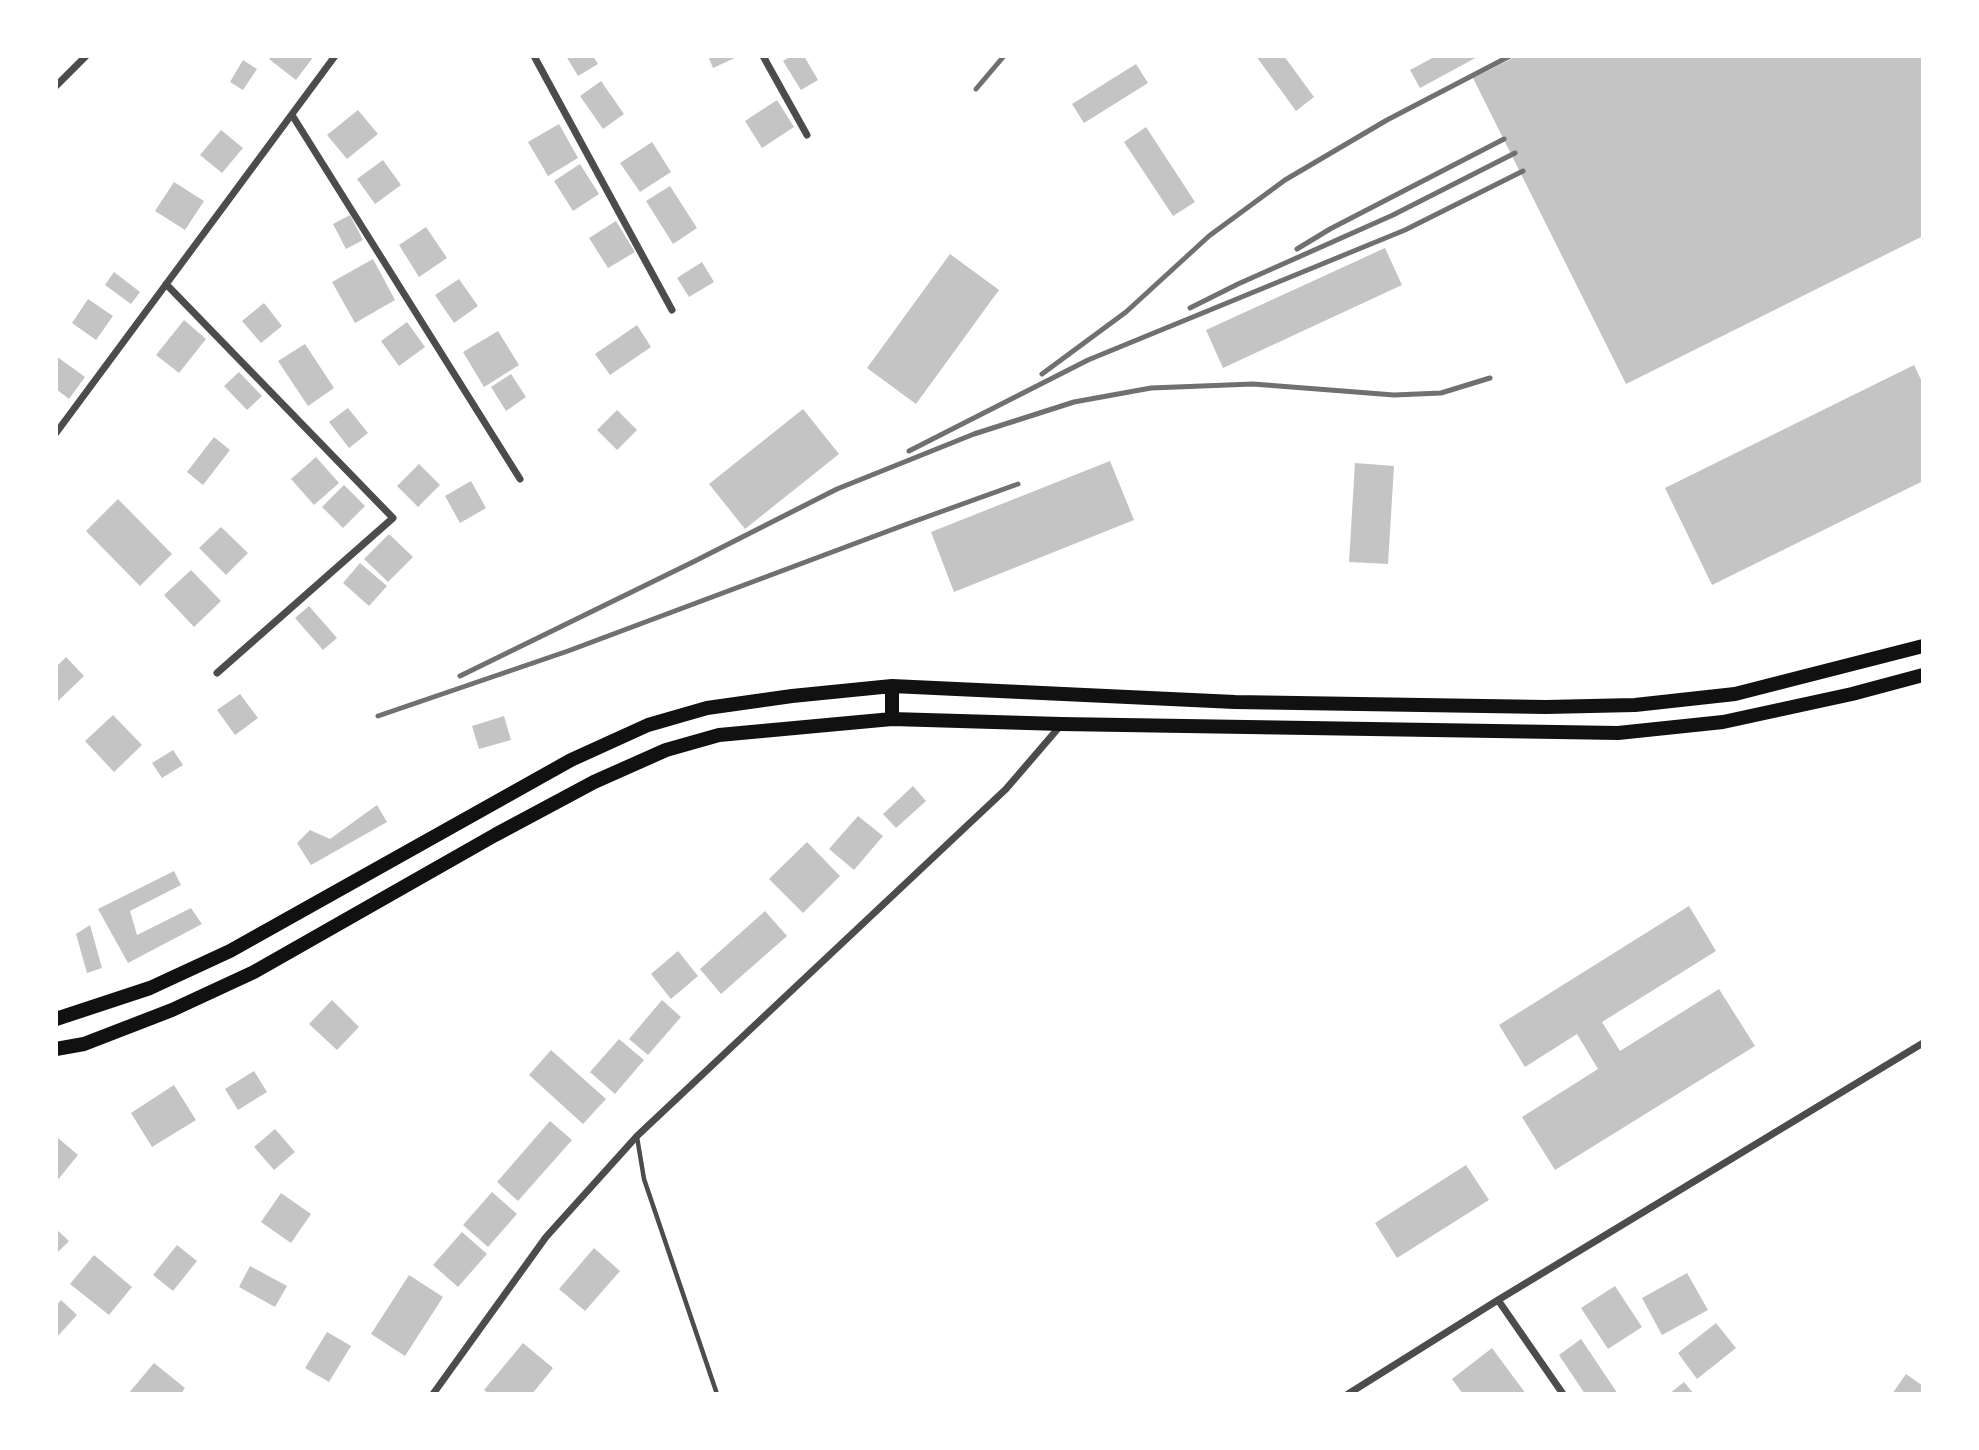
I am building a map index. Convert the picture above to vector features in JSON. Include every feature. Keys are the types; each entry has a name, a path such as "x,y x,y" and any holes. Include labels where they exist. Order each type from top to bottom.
{"main road":[{"path":"56,1019 150,988 230,951 571,760 648,725 706,708 891,686 1235,702 1635,705 1735,694 1923,646"},
{"path":"56,1049 84,1044 172,1010 254,972 581,788 666,750 719,735 892,719 1618,733 1723,722 1852,694 1923,675"},
{"path":"891,686 892,719"},
{"path":"1235,702 1235,727"}],"street":[{"path":"56,86 86,56"},
{"path":"56,433 335,56"},
{"path":"534,56 672,310"},
{"path":"763,56 807,135"},
{"path":"292,115 520,480"},
{"path":"166,284 393,518 217,673"},
{"path":"433,1394 546,1237 637,1136 1006,789 1061,724"},
{"path":"1348,1394 1497,1300 1923,1043"},
{"path":"1497,1300 1563,1394"}],"lane":[{"path":"637,1136 644,1179 717,1394"}],"building":[{"path":"271,56 314,56 296,80 269,59"},
{"path":"566,56 593,56 598,64 578,76"},
{"path":"708,56 739,56 713,68"},
{"path":"791,56 804,56 818,80 801,90 783,61"},
{"path":"1256,56 1284,56 1314,97 1296,111"},
{"path":"1436,56 1479,56 1420,88 1410,70"},
{"path":"1517,56 1923,56 1923,236 1626,384 1473,78"},
{"path":"243,60 257,69 243,90 230,82"},
{"path":"1136,64 1148,83 1084,123 1072,104"},
{"path":"601,81 624,114 603,129 580,96"},
{"path":"777,100 794,127 762,148 745,121"},
{"path":"358,110 378,134 347,159 327,135"},
{"path":"559,124 578,158 548,176 528,142"},
{"path":"1146,127 1195,202 1173,216 1124,142"},
{"path":"221,130 243,148 222,173 200,155"},
{"path":"652,142 671,172 640,192 620,163"},
{"path":"383,160 401,185 375,204 357,179"},
{"path":"580,164 599,194 573,211 554,181"},
{"path":"174,182 204,201 185,230 155,211"},
{"path":"670,186 697,228 673,244 646,201"},
{"path":"350,215 363,240 346,249 333,224"},
{"path":"616,221 635,252 608,268 589,238"},
{"path":"426,227 447,258 419,277 399,245"},
{"path":"1385,248 1402,285 1223,368 1206,330"},
{"path":"950,254 999,290 916,404 867,368"},
{"path":"373,259 395,300 355,323 332,282"},
{"path":"702,262 714,282 689,297 677,278"},
{"path":"114,272 140,292 131,304 105,285"},
{"path":"459,279 478,306 454,323 435,295"},
{"path":"88,299 113,316 96,340 72,323"},
{"path":"264,303 282,326 261,343 242,321"},
{"path":"184,320 206,339 179,373 156,355"},
{"path":"407,322 425,347 399,366 381,341"},
{"path":"637,325 651,347 610,375 595,354"},
{"path":"498,331 519,365 484,387 463,352"},
{"path":"305,344 334,388 308,406 278,361"},
{"path":"56,356 85,377 69,399 56,389"},
{"path":"1914,365 1923,384 1923,481 1712,585 1665,488"},
{"path":"239,372 262,396 247,410 224,386"},
{"path":"511,374 526,397 506,411 491,387"},
{"path":"348,408 368,433 349,448 329,422"},
{"path":"803,409 839,454 745,529 709,484"},
{"path":"617,410 637,430 617,450 597,430"},
{"path":"214,437 230,450 203,485 187,472"},
{"path":"316,457 339,483 314,505 291,479"},
{"path":"1110,461 1134,520 954,592 931,532"},
{"path":"1355,463 1394,466 1388,564 1349,562"},
{"path":"419,464 440,485 418,507 397,486"},
{"path":"471,481 486,508 460,523 445,496"},
{"path":"344,485 365,506 343,528 322,507"},
{"path":"118,499 172,554 140,586 86,531"},
{"path":"221,527 248,553 226,575 199,548"},
{"path":"389,534 413,557 388,582 364,559"},
{"path":"360,563 387,586 369,606 343,583"},
{"path":"191,570 221,601 194,627 164,595"},
{"path":"309,606 337,638 323,650 295,618"},
{"path":"66,657 84,676 56,703 56,667"},
{"path":"240,694 258,718 235,735 217,710"},
{"path":"113,715 142,745 114,772 85,741"},
{"path":"504,716 511,740 479,749 472,726"},
{"path":"173,750 183,765 162,778 152,763"},
{"path":"913,786 926,801 896,828 883,814"},
{"path":"377,805 387,822 311,865 297,843 310,830 330,839"},
{"path":"858,816 883,836 854,870 829,849"},
{"path":"807,842 840,876 803,913 769,879"},
{"path":"174,871 181,885 130,911 137,935 191,908 202,924 128,963 98,909"},
{"path":"1689,906 1716,951 1602,1022 1620,1051 1719,989 1755,1046 1555,1170 1522,1117 1598,1069 1577,1034 1525,1067 1499,1025"},
{"path":"765,911 787,936 721,994 700,969"},
{"path":"90,925 102,968 87,973 76,934"},
{"path":"678,951 698,976 671,999 651,974"},
{"path":"332,1000 359,1027 337,1050 309,1024"},
{"path":"662,1000 681,1017 648,1055 629,1039"},
{"path":"619,1039 644,1060 615,1094 590,1072"},
{"path":"551,1050 606,1099 583,1124 529,1075"},
{"path":"254,1071 267,1092 238,1110 225,1089"},
{"path":"174,1085 196,1120 152,1147 131,1113"},
{"path":"550,1121 572,1140 518,1201 497,1182"},
{"path":"275,1129 295,1152 274,1170 254,1147"},
{"path":"58,1138 78,1155 56,1182 56,1140"},
{"path":"1466,1165 1489,1200 1397,1258 1375,1223"},
{"path":"492,1192 517,1214 488,1247 463,1225"},
{"path":"281,1193 311,1214 291,1243 261,1222"},
{"path":"56,1229 69,1241 56,1254"},
{"path":"462,1232 487,1254 458,1287 433,1265"},
{"path":"177,1245 197,1261 173,1291 153,1275"},
{"path":"594,1248 620,1271 585,1311 559,1289"},
{"path":"94,1255 132,1287 109,1315 70,1284"},
{"path":"250,1266 287,1286 275,1307 239,1287"},
{"path":"1687,1273 1708,1310 1662,1335 1642,1298"},
{"path":"409,1275 443,1297 405,1356 371,1334"},
{"path":"1615,1286 1642,1327 1608,1349 1581,1308"},
{"path":"61,1300 77,1315 56,1338 56,1306"},
{"path":"1716,1323 1736,1348 1697,1379 1678,1353"},
{"path":"327,1332 351,1346 329,1382 305,1368"},
{"path":"1581,1339 1618,1394 1585,1394 1559,1355"},
{"path":"523,1343 553,1368 532,1394 489,1394 484,1390"},
{"path":"1492,1348 1526,1394 1463,1394 1452,1379"},
{"path":"154,1363 185,1388 181,1394 128,1394"},
{"path":"1906,1374 1923,1386 1923,1394 1892,1394"},
{"path":"1684,1382 1694,1394 1669,1394"}],"railway":[{"path":"976,89 1004,56"},
{"path":"1042,374 1126,312 1209,236 1285,180 1387,120 1510,56"},
{"path":"1297,249 1330,229 1504,139"},
{"path":"1190,308 1393,215 1515,153"},
{"path":"909,451 1088,360 1405,230 1523,171"},
{"path":"460,676 837,489 974,434 1074,402 1151,388 1253,384 1394,395 1441,393 1490,378"},
{"path":"378,716 568,651 1018,484"}]}
